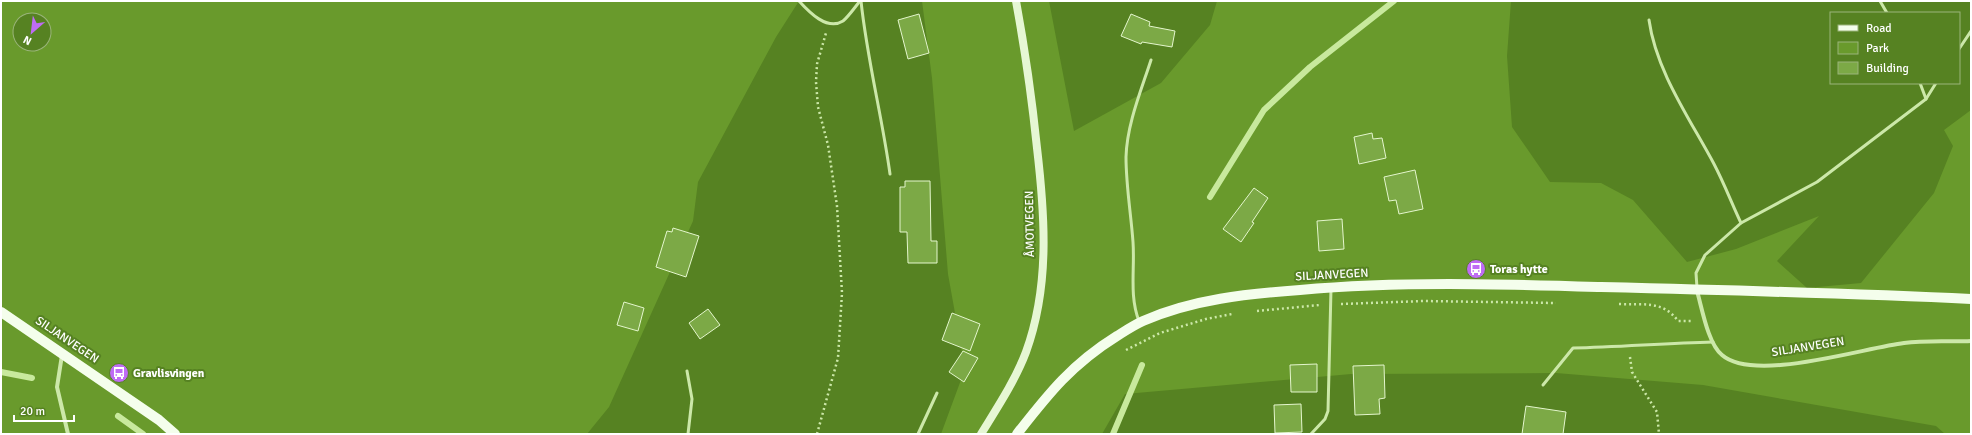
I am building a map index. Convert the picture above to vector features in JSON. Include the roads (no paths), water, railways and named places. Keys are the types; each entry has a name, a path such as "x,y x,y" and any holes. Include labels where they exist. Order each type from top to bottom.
{"main road":[{"name":"ÅMOTVEGEN","path":"981,434 1004,396 1026,352 1040,300 1042,279 1044,229 1042,195 1034,111 1016,1"},
{"name":"SILJANVEGEN","path":"1017,434 1052,388 1073,367 1093,351 1140,322 1173,310 1212,300 1247,294 1331,287 1488,284 1886,294 1971,299"},
{"name":"SILJANVEGEN","path":"1,312 62,352 159,420 175,434"}],"street":[{"name":"SILJANVEGEN","path":"1697,290 1705,321 1713,342 1721,355 1730,361 1755,367 1774,366 1832,357 1905,343 1971,341"},
{"path":"62,352 57,387 68,434"}],"lane":[{"path":"799,1 812,13 828,23 836,24 844,20 861,1"},
{"path":"861,1 866,44 890,174"},
{"path":"1880,1 1886,12"},
{"path":"1649,20 1651,36 1678,102 1714,165 1740,223"},
{"path":"1960,48 1971,31"},
{"path":"1140,322 1136,313 1133,293 1133,243 1126,156 1131,125 1151,60"},
{"path":"1920,84 1926,99"},
{"path":"1697,290 1696,273 1705,255 1740,223 1817,182 1926,99 1935,84"},
{"path":"1311,434 1325,419 1328,411 1331,287"},
{"path":"1543,385 1574,348 1629,347 1666,343 1713,342"},
{"path":"687,371 692,399 688,434"},
{"path":"918,434 937,393"}],"waterway":[{"path":"1210,197 1264,110 1310,67 1394,1"},
{"path":"1113,434 1142,365"},
{"path":"1,372 32,378"},
{"path":"118,416 143,434"}],"place":[{"name":"Toras hytte","path":"1476,269"},
{"name":"Gravlisvingen","path":"119,373"}]}
